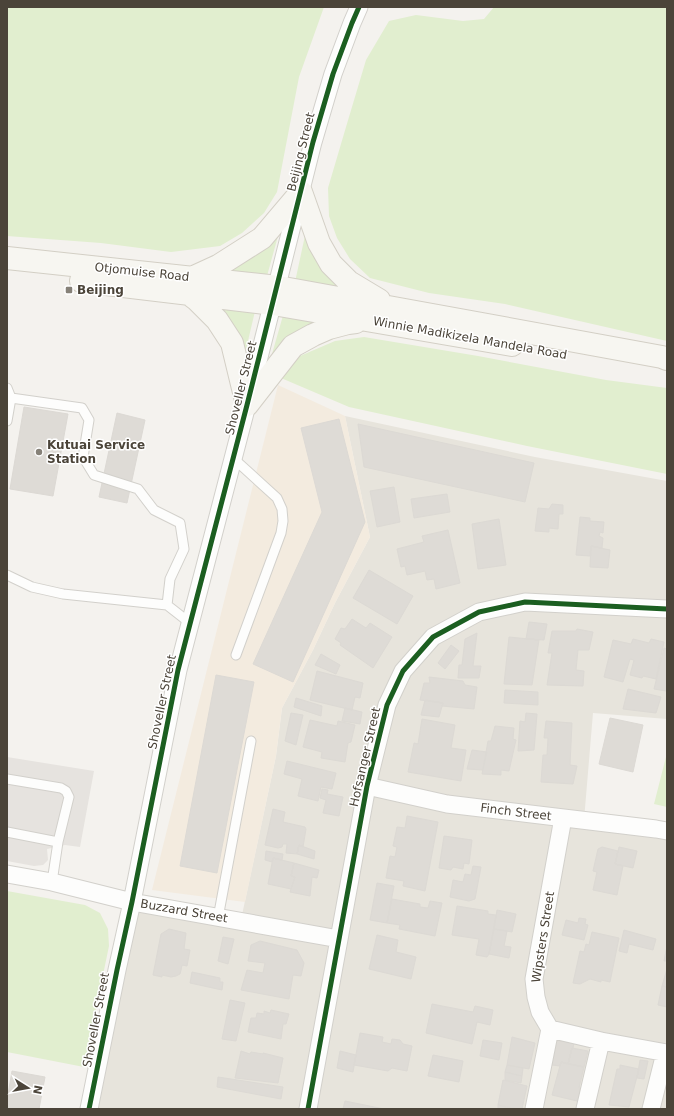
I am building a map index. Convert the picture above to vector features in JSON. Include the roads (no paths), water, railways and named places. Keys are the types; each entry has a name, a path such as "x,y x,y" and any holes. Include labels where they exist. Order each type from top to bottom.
{"main road":[{"path":"248,405 232,343 217,320 197,300 191,286 218,266 262,238 301,192 319,242 331,264 384,314"},
{"name":"Otjomuise Road","path":"7,258 191,286 275,296"},
{"name":"Otjomuise Road","path":"7,271 191,286"},
{"name":"Winnie Madikizela Mandela Road","path":"275,296 647,354 667,359"},
{"path":"248,405 293,346 313,335 335,326 384,314"},
{"name":"Winnie Madikizela Mandela Road","path":"384,314 659,370 667,370"}],"street":[{"name":"Beijing Street","path":"275,296 313,142 333,74 359,7"},
{"name":"Shoveller Street","path":"89,1109 178,670 248,405 275,296"},
{"name":"Hofsanger Street","path":"308,1109 367,786 386,706 403,671 433,637 479,612 525,602 667,609"},
{"name":"Finch Street","path":"367,786 447,804 667,831"},
{"name":"Wipsters Street","path":"550,1029 540,1012 536,998 534,980 563,818"},
{"name":"Buzzard Street","path":"7,874 52,882 132,902 339,939"},
{"path":"534,1109 550,1029 601,1041 666,1053 651,1109"},
{"path":"585,1109 601,1041"}],"lane":[{"path":"7,388 11,398 7,421"},
{"path":"11,398 82,408 89,420 83,458 94,475 138,489 154,510 180,523 184,549 170,579 167,605"},
{"path":"233,458 277,498 282,509 283,521 281,533 236,655"},
{"path":"7,575 32,587 63,594 167,605 190,623"},
{"path":"218,918 251,741"},
{"path":"7,779 61,788 69,797 58,842 52,882"},
{"path":"7,832 58,842"}],"place":[{"name":"Beijing","path":"69,290"},
{"name":"Kutuai Service Station","path":"39,452"}]}
